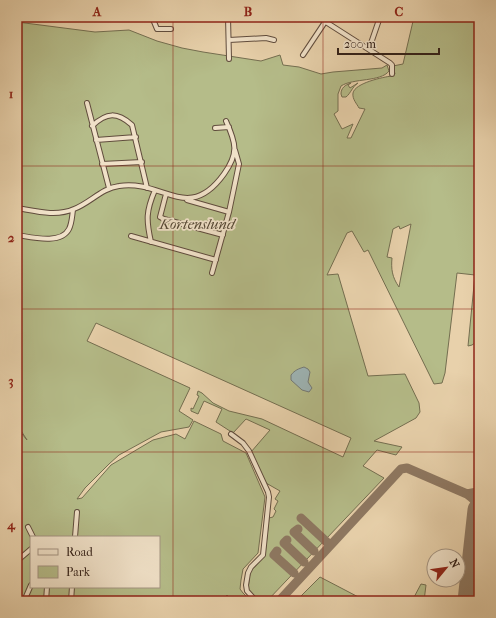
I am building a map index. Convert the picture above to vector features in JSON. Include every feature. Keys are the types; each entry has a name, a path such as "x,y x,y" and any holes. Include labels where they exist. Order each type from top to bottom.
{"street":[{"path":"152,17 157,29 171,29"},
{"path":"228,17 230,59"},
{"path":"318,17 390,63 392,65 392,74"},
{"path":"369,49 380,17"},
{"path":"303,55 325,22"},
{"path":"230,40 266,38 274,40"},
{"path":"87,103 109,188"},
{"path":"92,126 101,118 109,115 119,116 132,125 147,188"},
{"path":"212,273 229,212 239,164 234,141 226,121"},
{"path":"215,128 229,127"},
{"path":"96,140 136,137"},
{"path":"185,199 197,197 217,183 230,165 235,149"},
{"path":"102,164 142,162"},
{"path":"17,208 56,213 74,210 109,188 120,186 147,188 229,212"},
{"path":"151,242 147,226 147,216 155,190"},
{"path":"166,194 160,217 222,235"},
{"path":"17,235 45,239 62,235 68,230 74,210"},
{"path":"130,236 216,260"},
{"path":"231,434 243,443 249,452 269,497 263,555 251,567 248,573 246,585 247,591 256,601"},
{"path":"75,536 77,512"},
{"path":"28,527 33,536"},
{"path":"17,561 30,550"},
{"path":"24,601 30,587"},
{"path":"46,601 47,588"},
{"path":"71,601 72,588"}],"green space":[{"name":"Kortenslund","path":"414,17 479,17 479,340 468,346 475,275 457,273 445,373 442,383 434,384 368,250 364,252 352,231 347,233 327,275 338,274 368,376 405,374 419,403 420,412 416,418 374,441 402,447 396,455 377,450 363,466 384,478 267,601 260,601 248,590 250,572 265,555 269,518 273,517 276,511 274,509 278,501 275,499 280,491 266,483 251,452 270,430 246,419 233,433 216,422 222,409 204,401 198,414 191,411 191,408 193,409 199,396 197,395 198,391 213,403 229,411 262,419 343,457 351,438 96,323 87,341 190,388 179,411 193,420 189,427 161,432 119,455 85,488 77,499 82,498 111,465 153,440 176,434 185,439 194,421 221,434 223,441 246,453 265,497 258,553 243,569 241,580 240,589 251,601 247,601 245,599 243,601 233,601 227,595 221,601 17,601 17,428 27,440 20,429 18,418 17,420 17,22 95,32 129,30 157,41 182,48 261,61 280,55 283,65 299,67 321,74 382,68 387,65 389,71 380,77 352,82 341,86 338,94 338,111 334,114 342,129 353,124 347,138 351,138 365,109 359,108 353,97 355,89 364,83 392,76 395,74 393,66 403,64","holes":["411,224 399,287 392,273 392,258 387,257 393,229 399,226 400,229"]},
{"path":"351,83 348,85 350,88 358,83 346,97 342,97 341,92 343,88"},
{"path":"320,577 366,601 296,601"},
{"path":"421,584 426,585 424,601 412,601"}],"water":[{"path":"304,367 310,372 308,382 312,388 309,392 302,390 291,380 292,373"}],"taxiway":[{"path":"279,601 401,469 407,468 467,494"},
{"path":"479,490 477,492 467,494 475,501 479,511"},
{"path":"301,518 330,545"},
{"path":"298,529 294,532 314,551"},
{"path":"287,540 284,543 304,562"},
{"path":"476,543 479,551"},
{"path":"277,551 274,555 294,573"},
{"path":"473,571 479,563"}],"runway":[{"path":"469,601 479,510"}]}
